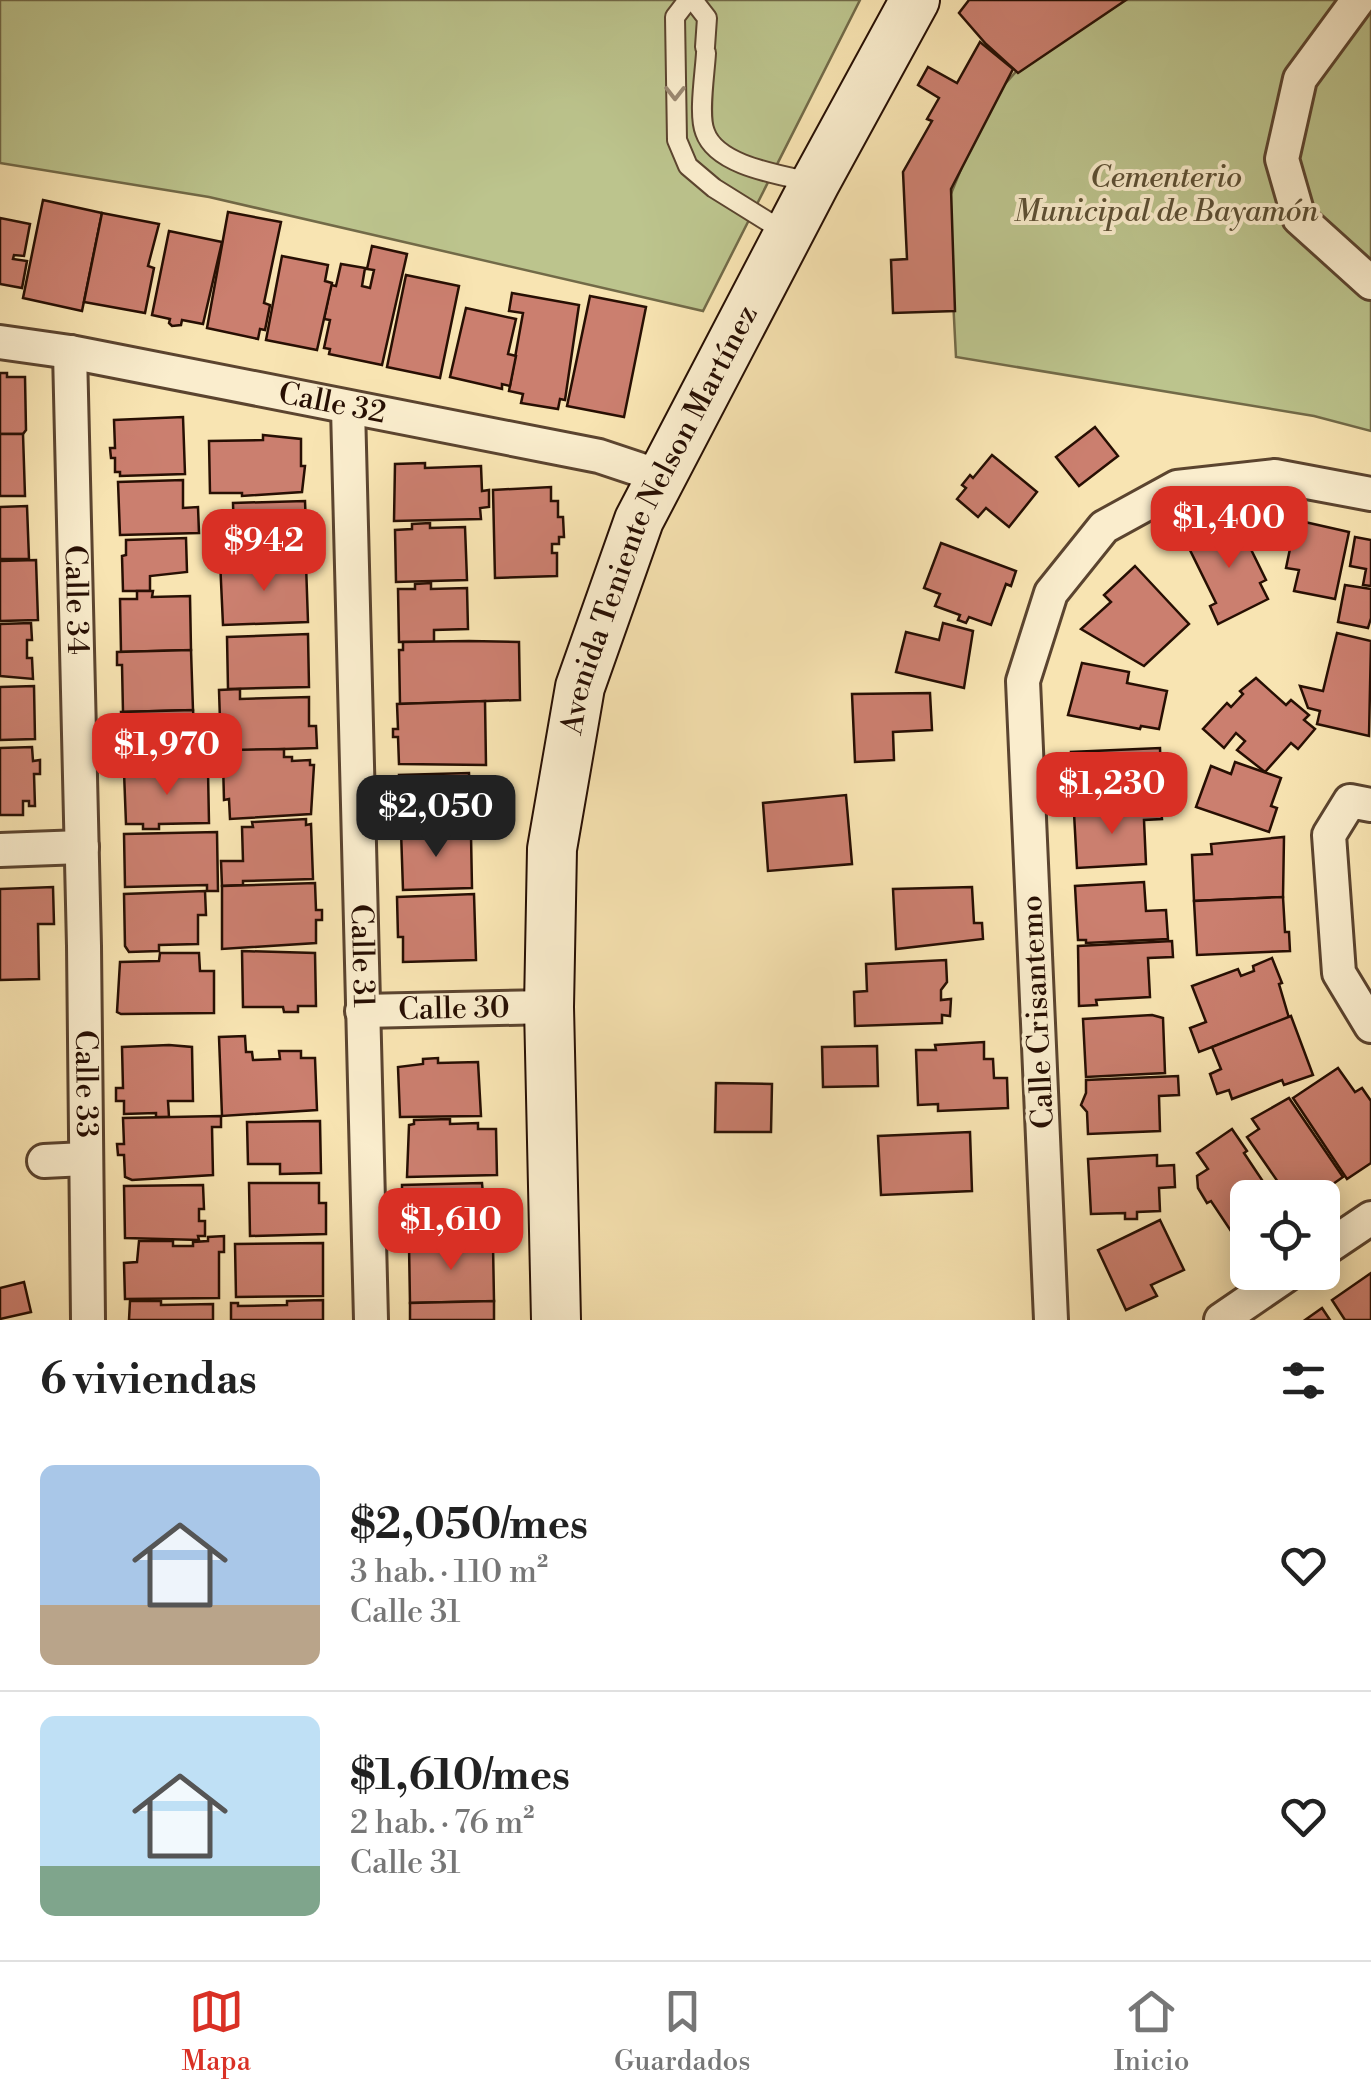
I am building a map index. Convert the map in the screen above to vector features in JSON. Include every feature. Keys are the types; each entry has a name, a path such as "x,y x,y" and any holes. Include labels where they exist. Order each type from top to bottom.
{"street":[{"name":"Avenida Teniente Nelson Martínez","path":"556,1320 549,1007 552,850 580,687 639,520 915,0"},
{"path":"1358,0 1300,79 1282,159 1299,218 1371,283"},
{"name":"Calle 32","path":"0,342 70,352 599,456 662,476"},
{"name":"Calle 34","path":"70,352 82,847"},
{"name":"Calle 31","path":"348,408 372,1320"},
{"name":"Calle Crisantemo","path":"1051,1320 1023,681 1051,593 1104,526 1177,487 1275,476 1371,494"},
{"path":"1371,805 1350,801 1329,835 1339,973 1371,1026"},
{"path":"0,850 82,847"},
{"name":"Calle 33","path":"82,847 88,1320"},
{"name":"Calle 30","path":"362,1011 549,1007"},
{"path":"44,1161 85,1158"},
{"path":"1340,1239 1371,1218"},
{"path":"1222,1320 1265,1290"}],"lane":[{"path":"788,234 714,188 688,166 676,140 674,17 691,0 707,18 703,130 715,148 750,168 815,183"},
{"path":"676,140 703,130"}],"green space":[{"path":"0,0 860,0 703,311 209,197 0,163"},
{"name":"Cementerio Municipal de Bayamón","path":"1095,0 1371,0 1371,431 1314,416 956,357 948,201 988,103 1053,30"}],"building":[{"path":"969,0 1126,0 1018,73 959,13"},
{"path":"980,42 1013,69 951,189 955,311 893,313 891,260 907,259 903,172 932,121 927,119 939,98 918,85 928,67 957,83"},
{"path":"43,200 102,213 82,311 23,298"},
{"path":"228,212 281,222 264,303 270,305 265,330 260,329 258,339 207,328"},
{"path":"102,213 159,224 148,266 154,268 145,313 84,302"},
{"path":"0,218 30,224 24,256 14,255 13,259 27,261 22,288 0,284"},
{"path":"169,231 222,242 203,324 182,320 181,325 172,326 170,319 152,315"},
{"path":"372,246 407,254 382,365 329,354 330,349 324,348 330,320 324,319 331,285 336,286 341,264 365,268 362,286 370,288 374,270 367,269"},
{"path":"282,256 328,265 325,281 332,283 317,350 266,340"},
{"path":"406,275 459,286 440,378 387,367"},
{"path":"512,293 579,305 565,400 560,399 558,409 521,403 523,394 509,391 523,313 509,311"},
{"path":"590,296 646,307 624,417 567,406"},
{"path":"466,308 516,319 508,354 516,356 510,386 502,384 502,389 450,377"},
{"path":"0,373 25,377 23,434 0,434"},
{"path":"183,417 185,474 120,476 120,472 115,472 110,448 115,448 114,420"},
{"path":"1095,427 1118,456 1079,486 1056,457"},
{"path":"0,434 23,434 25,496 0,496"},
{"path":"263,435 301,439 301,466 305,466 302,492 242,496 210,493 209,441 263,440"},
{"path":"992,455 1037,492 1009,527 986,508 978,517 957,499 966,488 962,485"},
{"path":"425,463 425,468 481,466 482,491 489,490 489,507 480,508 481,519 394,521 395,464"},
{"path":"183,480 183,508 198,507 199,533 120,535 118,482"},
{"path":"551,487 551,501 558,501 558,517 563,517 564,537 559,537 559,544 552,544 552,553 557,553 557,576 495,578 493,490"},
{"path":"305,501 307,553 220,560 220,539 234,538 233,503"},
{"path":"27,506 29,559 0,559 0,507"},
{"path":"1236,519 1266,580 1260,583 1268,599 1218,624 1210,606 1216,603 1187,544"},
{"path":"1296,520 1349,532 1335,599 1294,591 1299,570 1286,568"},
{"path":"430,523 430,528 465,527 467,580 396,582 395,530"},
{"path":"1355,537 1371,540 1371,586 1363,585 1366,569 1350,566"},
{"path":"186,538 187,572 150,576 150,591 123,591 122,556 126,555 126,540"},
{"path":"941,543 1016,571 1011,586 1006,584 991,625 969,617 966,623 958,620 960,615 935,606 940,594 924,588"},
{"path":"36,560 38,620 0,621 0,561"},
{"path":"220,560 234,560 234,567 306,564 308,622 223,625"},
{"path":"1135,566 1189,624 1144,666 1081,629 1111,602 1104,595"},
{"path":"431,583 431,589 467,588 468,629 434,630 434,642 399,642 398,589 415,589 415,584"},
{"path":"1345,585 1371,589 1368,628 1338,622"},
{"path":"137,591 153,591 152,597 190,596 191,650 121,652 120,599 137,599"},
{"path":"31,623 27,658 32,658 33,679 0,676 0,624"},
{"path":"943,623 973,631 964,688 896,672 906,632 939,640"},
{"path":"1337,633 1371,641 1369,736 1317,724 1320,711 1308,708 1300,686 1323,691"},
{"path":"308,634 309,687 228,689 227,637"},
{"path":"403,642 519,642 520,700 400,704 399,650 403,650"},
{"path":"191,650 193,710 123,712 122,665 117,665 117,652"},
{"path":"1082,663 1129,672 1127,683 1167,691 1159,729 1068,715"},
{"path":"1256,678 1286,705 1291,700 1309,715 1304,720 1315,729 1298,749 1291,743 1265,772 1237,750 1245,741 1236,733 1224,748 1203,729 1227,703 1231,707 1243,694 1240,691"},
{"path":"34,686 35,739 0,740 0,687"},
{"path":"240,689 240,699 309,697 309,726 316,726 317,748 221,751 219,690"},
{"path":"930,693 932,730 893,732 894,760 855,762 852,694"},
{"path":"485,701 486,765 399,764 398,737 393,737 393,729 398,729 397,704"},
{"path":"193,710 196,754 208,754 208,770 123,772 121,712"},
{"path":"32,747 33,761 40,760 40,774 34,774 35,806 23,801 23,815 0,815 0,748"},
{"path":"1160,748 1162,805 1074,806 1071,752"},
{"path":"284,749 284,757 292,757 292,761 310,760 310,765 314,765 311,814 230,819 229,799 224,800 223,762 231,762 230,750"},
{"path":"1235,762 1281,778 1271,806 1277,808 1269,832 1196,807 1211,766 1231,774"},
{"path":"208,770 209,823 159,824 159,829 126,824 124,772"},
{"path":"469,773 471,827 401,829 399,775"},
{"path":"846,795 852,864 768,871 763,803"},
{"path":"1161,808 1162,819 1144,820 1146,864 1077,868 1074,813"},
{"path":"306,819 306,825 311,824 313,879 243,881 243,885 222,886 221,861 243,861 242,827 253,827 252,822"},
{"path":"450,830 450,836 471,835 472,888 403,890 401,831"},
{"path":"217,832 218,891 207,891 207,885 125,887 124,834"},
{"path":"1284,837 1283,897 1194,901 1192,855 1212,854 1211,844"},
{"path":"1144,882 1146,911 1166,910 1168,939 1086,943 1078,940 1075,886"},
{"path":"315,883 316,910 322,910 322,920 316,920 316,943 222,949 222,886"},
{"path":"53,887 54,924 38,924 39,979 0,980 0,889"},
{"path":"972,887 974,923 982,923 983,939 896,949 893,889"},
{"path":"205,891 206,915 198,915 198,944 159,945 159,951 129,952 125,946 124,894"},
{"path":"474,894 476,960 403,962 397,897"},
{"path":"1283,897 1290,951 1197,955 1194,901"},
{"path":"1172,941 1173,957 1148,958 1150,997 1096,1000 1097,1005 1079,1006 1078,946"},
{"path":"242,951 315,953 316,1006 298,1006 298,1012 284,1012 283,1007 243,1007"},
{"path":"160,953 199,953 200,971 214,971 214,1013 117,1012 120,962 159,961"},
{"path":"1272,958 1289,1018 1199,1052 1190,1028 1206,1022 1192,986 1238,969 1241,976"},
{"path":"946,960 947,982 941,990 941,1000 951,999 950,1016 942,1015 942,1023 855,1026 854,992 867,991 866,964"},
{"path":"1152,1015 1163,1018 1165,1073 1086,1077 1083,1019"},
{"path":"1291,1016 1313,1075 1284,1085 1282,1080 1232,1099 1229,1090 1217,1094 1210,1074 1221,1069 1212,1047"},
{"path":"245,1036 246,1052 252,1052 253,1060 280,1059 279,1051 301,1051 301,1058 315,1058 317,1110 222,1116 219,1037"},
{"path":"984,1042 984,1059 993,1059 994,1078 1007,1078 1008,1108 938,1111 938,1104 918,1105 916,1050"},
{"path":"877,1046 878,1086 823,1087 822,1047"},
{"path":"122,1047 192,1047 193,1101 168,1101 169,1117 156,1117 156,1113 124,1114 124,1101 116,1101 116,1088 123,1088"},
{"path":"438,1058 438,1063 478,1062 481,1116 400,1117 398,1067"},
{"path":"1338,1068 1355,1092 1362,1088 1371,1101 1371,1163 1347,1179 1293,1098"},
{"path":"1178,1076 1179,1095 1159,1096 1160,1131 1088,1134 1087,1112 1081,1105 1086,1080"},
{"path":"716,1083 772,1084 771,1132 715,1132"},
{"path":"1289,1098 1343,1177 1277,1180 1247,1137 1259,1129 1252,1119"},
{"path":"221,1116 221,1127 212,1127 213,1175 132,1180 125,1177 124,1155 118,1155 117,1144 124,1144 123,1118"},
{"path":"450,1119 450,1124 478,1123 478,1129 496,1129 497,1175 407,1177 409,1125 414,1120"},
{"path":"320,1121 321,1173 280,1174 280,1164 248,1164 247,1122"},
{"path":"1232,1129 1262,1180 1230,1180 1230,1230 1198,1188 1197,1176 1208,1169 1197,1153"},
{"path":"970,1132 972,1191 881,1195 878,1136"},
{"path":"1157,1155 1157,1166 1174,1165 1175,1187 1159,1188 1160,1211 1137,1212 1137,1219 1125,1219 1125,1213 1091,1214 1088,1159"},
{"path":"249,1183 319,1183 319,1203 326,1203 326,1234 250,1236"},
{"path":"482,1183 487,1236 410,1237 410,1210 402,1210 402,1185"},
{"path":"203,1185 204,1209 199,1209 199,1221 205,1221 205,1236 198,1236 199,1240 125,1238 124,1186"},
{"path":"1160,1220 1184,1270 1151,1285 1157,1296 1126,1310 1098,1250"},
{"path":"224,1236 224,1252 219,1252 219,1298 125,1299 124,1263 137,1262 139,1241 173,1241 173,1246 193,1246 193,1242 208,1241 208,1237"},
{"path":"323,1243 323,1296 236,1297 235,1244"},
{"path":"493,1244 494,1301 410,1303 409,1245"},
{"path":"1371,1273 1371,1320 1345,1320 1332,1300"},
{"path":"24,1282 31,1312 0,1319 0,1288"},
{"path":"323,1300 323,1320 231,1320 231,1303 287,1305 287,1301"},
{"path":"130,1301 213,1304 213,1320 129,1320"},
{"path":"494,1301 494,1320 410,1320 410,1303"},
{"path":"1322,1308 1330,1320 1305,1320"}]}
